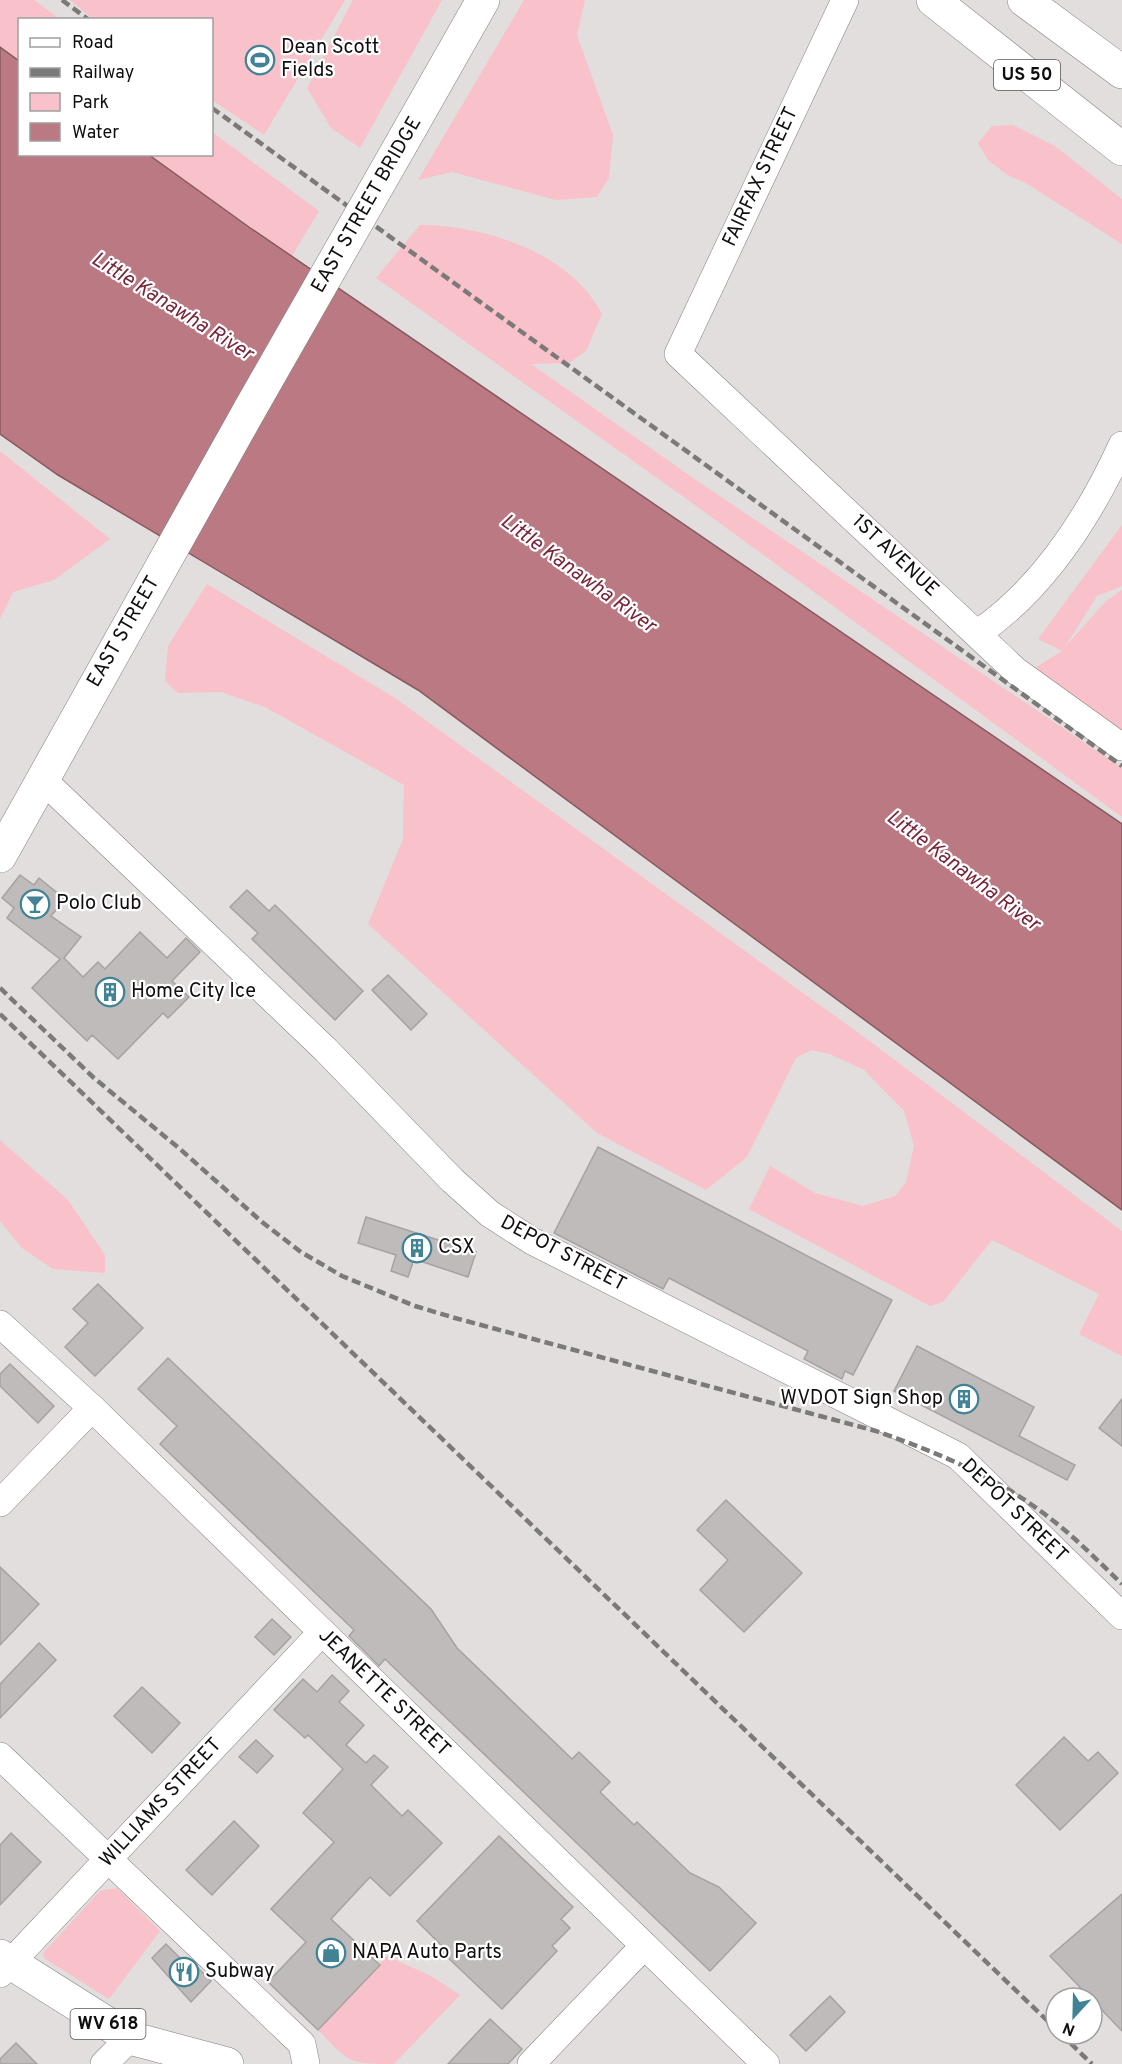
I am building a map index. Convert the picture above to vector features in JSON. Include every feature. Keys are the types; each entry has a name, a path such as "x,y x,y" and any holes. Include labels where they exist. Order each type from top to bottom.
{"main road":[{"name":"EAST STREET BRIDGE","path":"250,409 483,0"},
{"name":"US 50","path":"933,0 1122,149"},
{"name":"US 50","path":"1024,0 1122,72"},
{"name":"EAST STREET","path":"0,856 79,711 250,409"},
{"name":"WV 618","path":"3,1964 130,2038 227,2064"}],"street":[{"name":"FAIRFAX STREET","path":"678,354 845,0"},
{"name":"1ST AVENUE","path":"678,354 1016,671 1122,747"},
{"path":"978,633 1005,614 1049,567 1102,488 1122,445"},
{"name":"DEPOT STREET","path":"42,779 310,1034 452,1180 490,1214 532,1242 958,1456 1122,1616"},
{"name":"JEANETTE STREET","path":"0,1324 92,1408 766,2064"},
{"path":"0,1503 92,1408"},
{"name":"WILLIAMS STREET","path":"3,1964 108,1859 322,1632"},
{"path":"0,1756 302,2044 306,2064"},
{"path":"531,2064 644,1946"},
{"path":"104,2064 130,2038"}],"green space":[{"path":"0,0 34,0 59,18 18,18 18,60 0,47"},
{"name":"Dean Scott Fields","path":"70,0 345,0 264,135 213,101 213,18 92,18"},
{"path":"353,0 442,0 360,148 331,128 307,88"},
{"path":"524,0 585,0 577,35 613,135 609,178 597,197 556,200 452,172 418,180"},
{"path":"1013,125 1055,146 1122,199 1122,244 1027,184 1006,174 988,160 978,143 992,126"},
{"path":"213,133 319,211 292,256 150,156 213,156"},
{"path":"420,225 472,230 498,237 548,259 570,274 588,293 602,314 586,351 569,363 531,364 696,480 1122,768 1122,817 688,500 376,278"},
{"path":"0,451 110,539 54,580 13,592 0,619"},
{"path":"1122,525 1122,586 1097,596 1065,647 1106,601 1122,590 1122,735 1033,669 1062,651 1038,639"},
{"path":"207,584 395,698 871,1042 1122,1231 1122,1356 1079,1334 1099,1294 992,1240 943,1302 930,1306 749,1209 770,1166 815,1193 863,1206 895,1196 906,1182 914,1146 904,1111 864,1070 830,1054 812,1050 796,1058 747,1157 706,1190 597,1133 368,924 403,839 404,785 265,707 221,692 178,693 165,681 168,646"},
{"path":"0,1140 68,1200 105,1255 105,1273 53,1269 22,1248 0,1221"},
{"path":"117,1888 160,1931 109,1999 44,1958 43,1953 100,1891"},
{"path":"387,1956 431,1976 460,1995 394,2064 358,2062 344,2055 318,2030"}],"water":[{"name":"Little Kanawha River","path":"0,47 18,60 18,156 150,156 249,227 1122,824 1122,1210 418,690 58,475 0,434"}],"building":[{"name":"Home City Ice","path":"20,875 34,885 39,878 65,899 51,916 81,937 64,958 83,977 98,962 105,969 140,932 167,958 186,938 200,952 172,981 189,997 168,1018 163,1013 118,1059 92,1035 87,1041 32,988 60,959 7,918 14,908 2,898"},
{"path":"247,890 269,911 275,905 363,991 335,1020 252,939 258,933 230,907"},
{"path":"388,975 427,1014 411,1030 372,990"},
{"path":"598,1147 892,1300 853,1375 845,1371 842,1379 804,1359 808,1351 669,1278 663,1289 554,1233"},
{"name":"CSX","path":"366,1217 476,1252 468,1277 414,1259 408,1277 391,1271 396,1255 358,1243"},
{"path":"98,1284 143,1328 95,1376 65,1347 88,1323 73,1309"},
{"name":"WVDOT Sign Shop","path":"917,1346 1034,1407 1019,1436 1075,1465 1067,1480 894,1391"},
{"path":"168,1358 431,1609 457,1648 572,1759 579,1752 610,1782 600,1792 634,1825 637,1822 690,1873 719,1887 756,1923 710,1971 385,1659 379,1666 349,1636 354,1630 160,1444 177,1426 138,1389"},
{"path":"10,1364 54,1406 38,1423 0,1386 0,1374"},
{"path":"1122,1399 1122,1446 1099,1428"},
{"path":"726,1500 802,1573 744,1632 700,1590 728,1560 697,1530"},
{"path":"0,1567 39,1604 0,1645"},
{"path":"272,1619 291,1637 274,1655 255,1637"},
{"path":"39,1643 56,1660 0,1718 0,1684"},
{"path":"332,1675 349,1691 339,1702 364,1725 346,1745 366,1763 374,1755 388,1767 371,1785 402,1816 408,1810 442,1843 390,1896 370,1877 331,1919 380,1965 318,2030 268,1982 306,1942 271,1909 334,1842 303,1813 343,1769 308,1735 305,1738 274,1710 303,1679 317,1692"},
{"path":"142,1687 180,1723 152,1753 114,1716"},
{"path":"1064,1737 1088,1761 1098,1752 1118,1773 1060,1830 1016,1785"},
{"path":"256,1740 273,1756 257,1773 239,1757"},
{"path":"234,1821 259,1846 212,1895 186,1870"},
{"path":"11,1833 41,1862 0,1905 0,1845"},
{"path":"499,1836 573,1907 561,1919 570,1928 552,1946 557,1951 502,2009 442,1952 445,1949 417,1921"},
{"path":"1122,1894 1122,2031 1104,2012 1104,1986 1079,1986 1050,1956"},
{"name":"Subway","path":"166,1944 187,1965 191,1961 211,1981 191,2002 152,1958"},
{"path":"830,1996 845,2012 806,2051 790,2035"},
{"path":"490,2019 522,2049 508,2064 448,2064"},
{"path":"16,2043 37,2064 0,2064 0,2059"}],"railway":[{"path":"62,0 86,18"},
{"path":"213,109 1122,766"},
{"path":"0,988 94,1078 180,1149 262,1222 301,1252 342,1276 415,1306 455,1318 876,1431 923,1448 968,1468 1031,1504 1070,1534 1122,1584"},
{"path":"0,1014 1044,2017"},
{"path":"1073,2046 1092,2064"}],"place":[{"name":"Dean Scott Fields","path":"260,60"},
{"name":"Polo Club","path":"35,904"},
{"name":"Home City Ice","path":"110,992"},
{"name":"CSX","path":"417,1248"},
{"name":"WVDOT Sign Shop","path":"964,1399"},
{"name":"NAPA Auto Parts","path":"331,1953"},
{"name":"Subway","path":"184,1972"}]}
